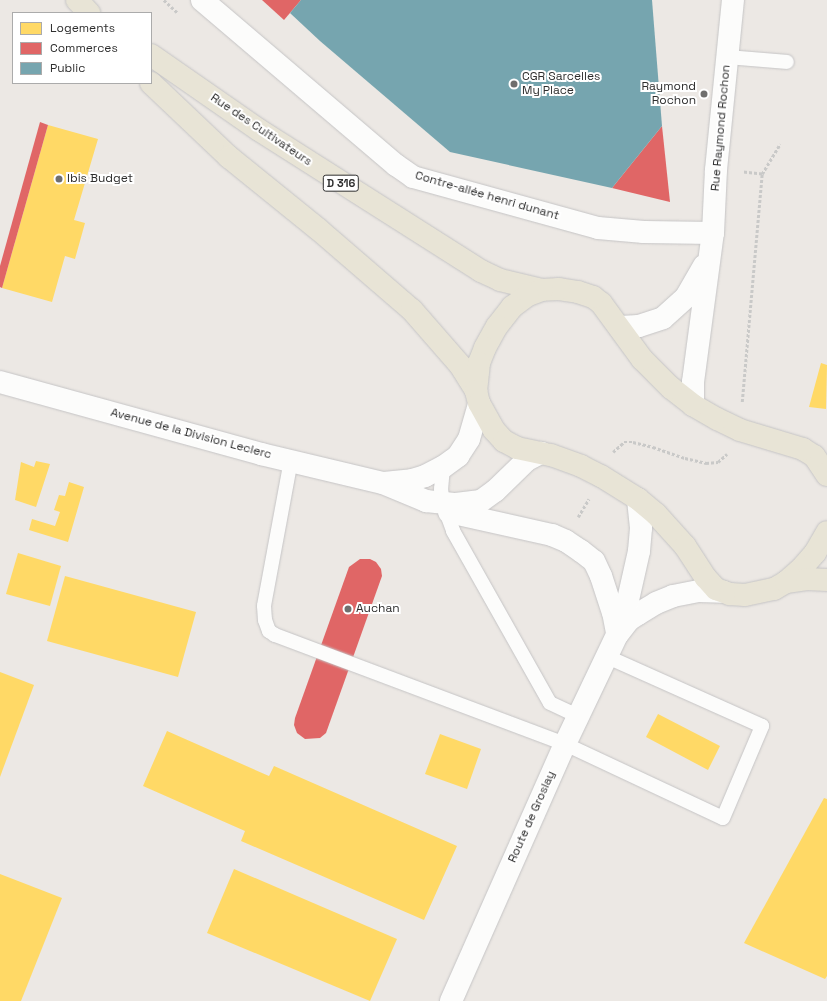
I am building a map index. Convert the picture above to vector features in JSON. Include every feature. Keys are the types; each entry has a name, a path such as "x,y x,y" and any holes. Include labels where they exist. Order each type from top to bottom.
{"main road":[{"name":"Contre-allée henri dunant","path":"202,0 396,165 413,177 598,228 644,232 713,233"},
{"name":"Rue Raymond Rochon","path":"693,405 693,382 713,233 716,170 733,0"},
{"name":"Rue des Cultivateurs","path":"152,56 259,130 481,271 500,280 542,290"},
{"path":"152,84 184,116 229,157 318,229 412,310 460,365 478,397 490,424 504,441 517,448 541,453 567,461 601,476 638,499 656,514 684,546 711,585 723,592 745,595 774,589 786,582 815,554 827,532"},
{"name":"Rue Raymond Rochon","path":"620,327 639,326 654,322 663,318 679,306 693,287 709,256"},
{"path":"478,397 479,363 497,326 512,307 528,295 542,290 566,290 593,297 601,303 642,359 658,376 693,405 740,430 803,449 814,456 827,475"},
{"name":"Avenue de la Division Leclerc","path":"0,382 261,454 383,483 438,505 466,504 481,501 495,491 527,460 541,453"},
{"name":"Avenue de la Division Leclerc","path":"383,483 412,480 425,476 443,467 458,456 467,444 475,421 478,397"},
{"name":"Route de Groslay","path":"451,1001 565,744 608,657 617,635 639,551 641,528 638,499"},
{"path":"438,505 478,517 552,535 566,541 582,551 594,562 602,576 613,612 617,635"},
{"path":"786,582 807,579 827,580"},
{"name":"Route de Groslay","path":"617,635 629,620 673,596 687,592 723,592"}],"lane":[{"path":"728,57 786,62"},
{"path":"291,460 264,606 265,620 269,631 275,636 565,744 723,818 762,726 608,657"},
{"path":"443,467 440,480 438,505 550,703 578,716"}],"path":[{"path":"601,476 607,460 616,447 624,442 633,442 653,447 706,463 718,462 726,455 740,430 762,174 780,144"},
{"path":"716,170 762,174"}],"building: Logements":[{"name":"Ibis Budget","path":"48,125 98,139 74,220 85,223 75,259 65,256 52,302 2,288"},
{"path":"821,363 827,365 826,409 809,407"},
{"path":"36,461 50,464 36,507 15,500 21,462 34,467"},
{"path":"69,482 84,487 68,542 29,530 32,519 55,526 60,512 54,510 59,495 65,496"},
{"path":"18,553 61,566 50,606 6,594"},
{"path":"65,576 196,612 178,677 47,641"},
{"path":"0,672 34,685 0,777"},
{"path":"658,714 720,746 708,770 646,737"},
{"path":"167,731 269,776 274,766 457,846 424,920 241,841 245,831 143,786"},
{"path":"440,734 481,749 467,789 425,774"},
{"path":"824,798 827,799 827,976 825,979 744,943"},
{"path":"234,869 397,939 370,1001 207,933"},
{"path":"0,874 62,898 21,1001 0,1001"}],"building: Commerces":[{"path":"262,0 301,0 284,20"},
{"path":"40,122 48,125 2,288 0,287 0,266"},
{"path":"662,126 670,202 612,188"},
{"path":"360,559 370,559 376,562 381,569 382,576 326,733 320,738 305,739 297,733 294,725 295,718 349,567"}],"building: Public":[{"name":"CGR Sarcelles My Place","path":"301,0 652,0 662,126 612,188 450,152 320,41 290,13"}],"place":[{"name":"CGR Sarcelles My Place","path":"514,84"},
{"name":"Raymond Rochon","path":"704,94"},
{"name":"Ibis Budget","path":"59,179"},
{"name":"Auchan","path":"348,609"}]}
